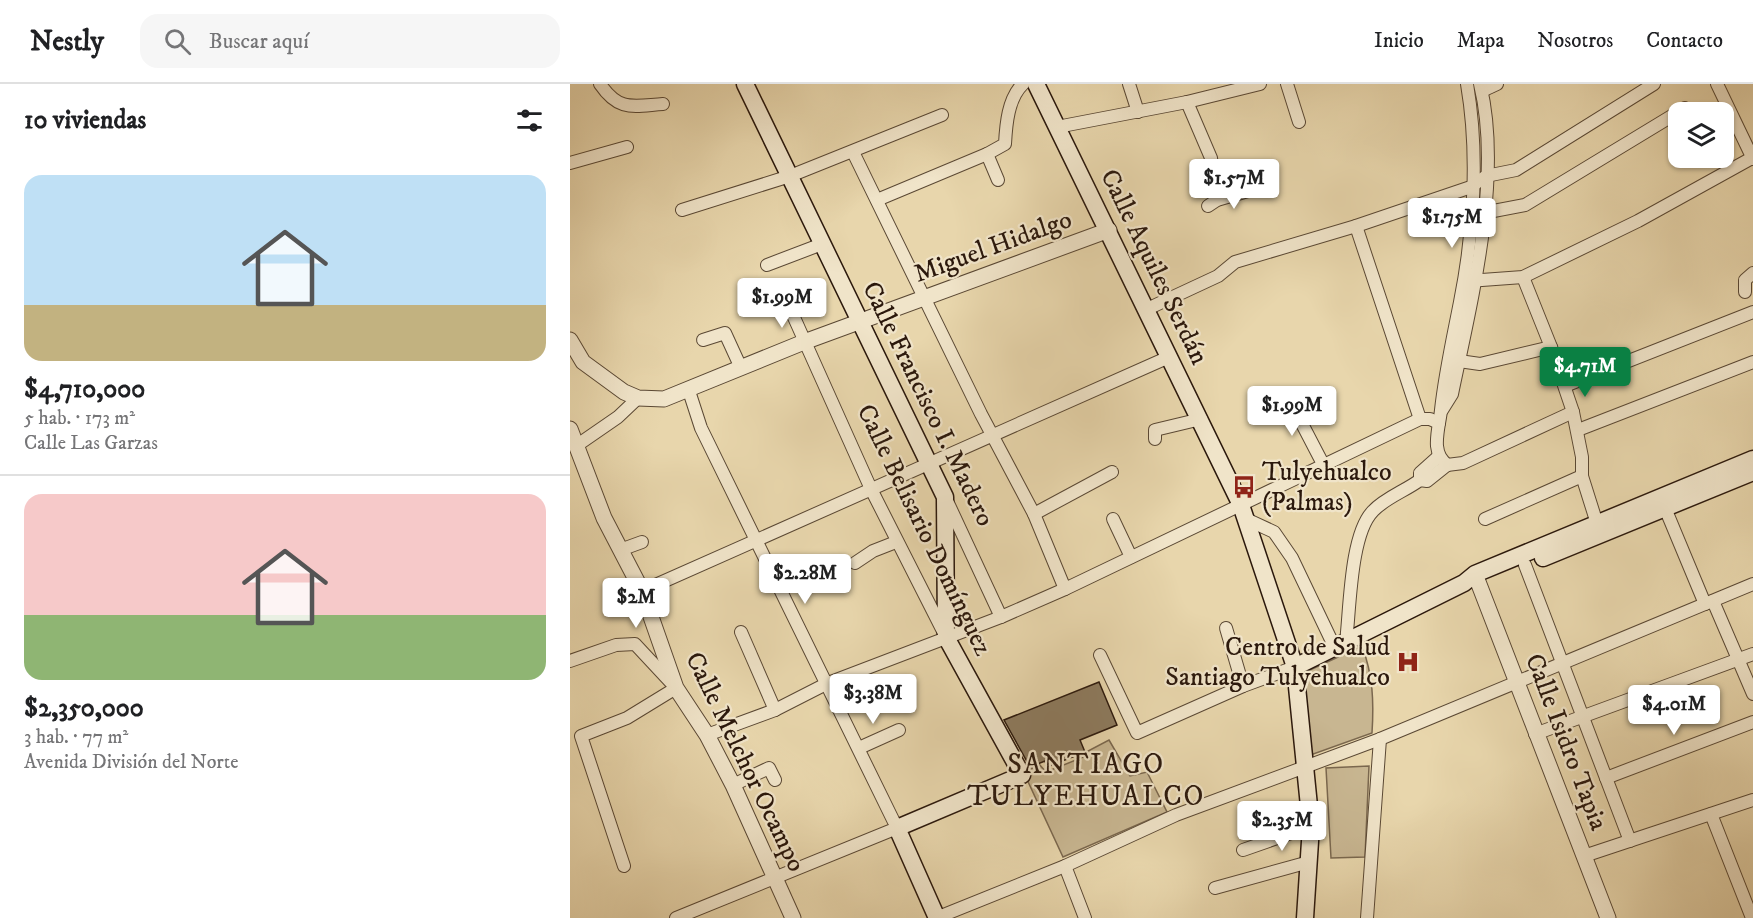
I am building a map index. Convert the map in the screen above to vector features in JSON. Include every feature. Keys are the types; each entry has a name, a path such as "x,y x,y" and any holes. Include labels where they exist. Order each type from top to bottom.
{"main road":[{"name":"Calle Francisco I. Madero","path":"746,84 945,497"},
{"name":"Calle Aquiles Serdán","path":"1036,84 1109,230 1144,310 1201,419 1243,512 1295,667 1311,826 1305,918"},
{"path":"1295,667 1473,580 1598,528 1753,459"},
{"path":"1473,580 1525,565 1598,528 1665,508 1753,472"},
{"path":"945,497 946,637"},
{"name":"Calle Belisario Domínguez","path":"897,828 1022,775 946,637"},
{"path":"897,828 937,918"}],"street":[{"path":"600,84 609,96 625,107 663,104"},
{"path":"878,200 987,154 1005,144 1007,117 1018,88 1023,84"},
{"path":"1129,84 1138,112"},
{"path":"1057,126 1138,112 1260,84"},
{"path":"1287,84 1299,122"},
{"path":"1443,460 1440,417 1442,392 1470,281 1473,142 1467,84"},
{"path":"1440,417 1452,394 1459,361 1470,281 1483,213 1486,176 1481,88 1497,84"},
{"path":"1144,310 1218,276 1235,262 1356,226 1472,187 1486,176 1516,170 1653,84"},
{"path":"1470,281 1523,277 1638,221 1753,159 1717,84"},
{"path":"1186,102 1212,158 1213,203 1248,191"},
{"path":"682,210 790,176 942,115"},
{"path":"1483,213 1525,205 1668,118"},
{"path":"570,163 627,147"},
{"path":"853,152 993,437 1034,514 1065,589"},
{"path":"987,154 998,180"},
{"path":"1356,226 1420,419"},
{"name":"Miguel Hidalgo","path":"638,398 664,399 689,391 804,342 1109,230"},
{"path":"767,265 822,244"},
{"path":"1745,292 1745,280 1753,273"},
{"path":"1523,277 1574,412 1582,477 1598,528"},
{"name":"Calle Belisario Domínguez","path":"788,304 896,542 946,637"},
{"path":"1565,386 1753,312"},
{"path":"703,340 725,333 741,368"},
{"path":"570,340 583,362 638,398 618,417 576,446"},
{"path":"1459,361 1480,364 1551,347"},
{"path":"642,591 928,463 993,437 1168,357"},
{"path":"1578,430 1753,362"},
{"path":"676,918 774,876 897,828 860,748 701,428 689,391"},
{"path":"1286,393 1324,466"},
{"path":"1340,645 1357,549 1364,525 1373,511 1420,480 1420,473 1443,460 1463,463 1574,412"},
{"path":"707,735 775,710 828,683 1001,617 1131,557 1243,512 1324,466 1420,419 1440,417"},
{"path":"1155,439 1155,429 1201,419"},
{"name":"Calle Melchor Ocampo","path":"570,429 604,518 642,591 676,688 707,735 733,785 793,918"},
{"path":"1034,514 1113,472"},
{"path":"1485,519 1582,477"},
{"name":"Calle Francisco I. Madero","path":"945,497 1001,617"},
{"path":"1665,508 1738,658 1753,694"},
{"path":"1243,512 1274,532 1292,558 1340,645"},
{"path":"1113,519 1131,557"},
{"path":"620,550 642,542"},
{"path":"855,563 873,551 896,542"},
{"path":"1525,565 1630,841"},
{"name":"Calle Isidro Tapia","path":"1473,580 1517,682 1535,734 1608,918"},
{"path":"937,918 1065,866 1176,815 1380,739 1753,584"},
{"path":"1226,628 1243,686"},
{"path":"741,632 775,710"},
{"path":"570,661 624,643 635,644 676,688 627,718 581,736 624,866"},
{"path":"1535,734 1753,654"},
{"path":"1100,655 1137,733 1243,686 1295,667"},
{"path":"1606,778 1753,722"},
{"path":"860,748 899,730"},
{"path":"1367,918 1380,739"},
{"path":"733,785 769,768 775,780"},
{"path":"1584,856 1753,800"},
{"path":"1711,814 1752,918"},
{"path":"1243,850 1311,826"},
{"path":"1215,888 1309,862"},
{"path":"1065,866 1085,918"}],"shaded area":[{"path":"1362,646 1372,689 1372,733 1305,757 1299,675"},
{"path":"1109,740 1130,776 1147,772 1167,812 1063,857 1024,773 1039,764 1046,772 1086,756 1088,751"},
{"path":"1369,766 1365,857 1331,858 1326,768"}],"building":[{"path":"1099,682 1117,725 1080,740 1085,752 1047,767 1045,761 1030,767 1004,720"}],"place":[{"name":"Tulyehualco (Palmas)","path":"1244,487"},
{"name":"Centro de Salud Santiago Tulyehualco","path":"1408,662"}],"district":[{"name":"SANTIAGO TULYEHUALCO","path":"1086,780"}]}
